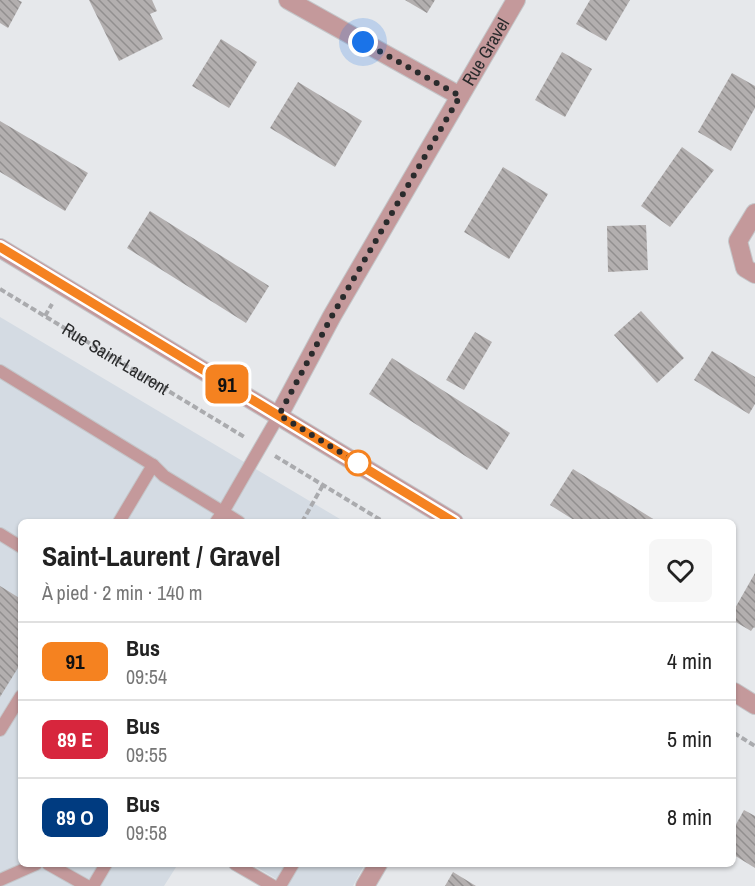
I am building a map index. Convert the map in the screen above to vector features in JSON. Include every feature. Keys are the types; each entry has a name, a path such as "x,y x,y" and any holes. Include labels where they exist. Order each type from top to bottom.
{"street":[{"path":"288,0 460,96"},
{"name":"Rue Gravel","path":"279,415 332,316 516,0"},
{"path":"755,213 738,241 746,268 755,274"},
{"name":"Rue Saint-Laurent","path":"0,248 449,519"},
{"path":"736,693 755,705"},
{"path":"365,886 376,867"}],"lane":[{"path":"0,371 153,465 164,476 219,517 279,415"},
{"path":"121,519 153,465"},
{"path":"0,534 18,545"},
{"path":"0,730 18,701"},
{"path":"0,880 29,867"},
{"path":"53,867 87,886"},
{"path":"93,886 104,867"},
{"path":"240,867 273,886"},
{"path":"280,886 291,867"}],"path":[{"name":"Rue Saint-Laurent","path":"0,289 231,429"},
{"path":"285,462 379,519"},
{"path":"304,519 323,485"},
{"path":"736,735 755,746"}],"shaded area":[{"path":"0,317 340,519 18,519 18,867 176,867 164,886 0,886"},
{"path":"256,867 363,867 353,886 288,886"}],"building":[{"path":"0,0 22,2 8,28 0,23"},
{"path":"89,0 152,0 157,11 150,14 163,39 119,61"},
{"path":"405,0 435,0 427,13"},
{"path":"590,0 630,0 606,41 576,24"},
{"path":"221,39 257,62 229,108 192,86"},
{"path":"562,52 592,69 565,117 535,100"},
{"path":"732,73 755,86 755,108 731,151 698,132"},
{"path":"298,82 362,121 335,167 270,128"},
{"path":"0,121 88,173 65,211 0,172"},
{"path":"682,147 714,170 670,227 641,206"},
{"path":"503,167 548,194 509,259 464,232"},
{"path":"150,211 269,286 246,323 127,248"},
{"path":"646,225 648,270 608,272 607,226"},
{"path":"641,311 684,358 657,383 614,335"},
{"path":"475,332 492,342 464,390 446,380"},
{"path":"712,351 755,377 755,404 749,414 694,380"},
{"path":"392,358 510,433 487,470 369,394"},
{"path":"573,469 653,519 572,519 550,505"},
{"path":"755,573 755,628 751,631 736,622 736,606"},
{"path":"0,586 18,597 18,668 0,697"},
{"path":"744,810 755,816 755,868 736,856 736,824"},
{"path":"453,872 476,886 445,886"}],"bus line":[{"name":"91","path":"0,247 449,519"}],"route":[{"path":"358,463 279,415 332,316 460,96 363,42"}]}
